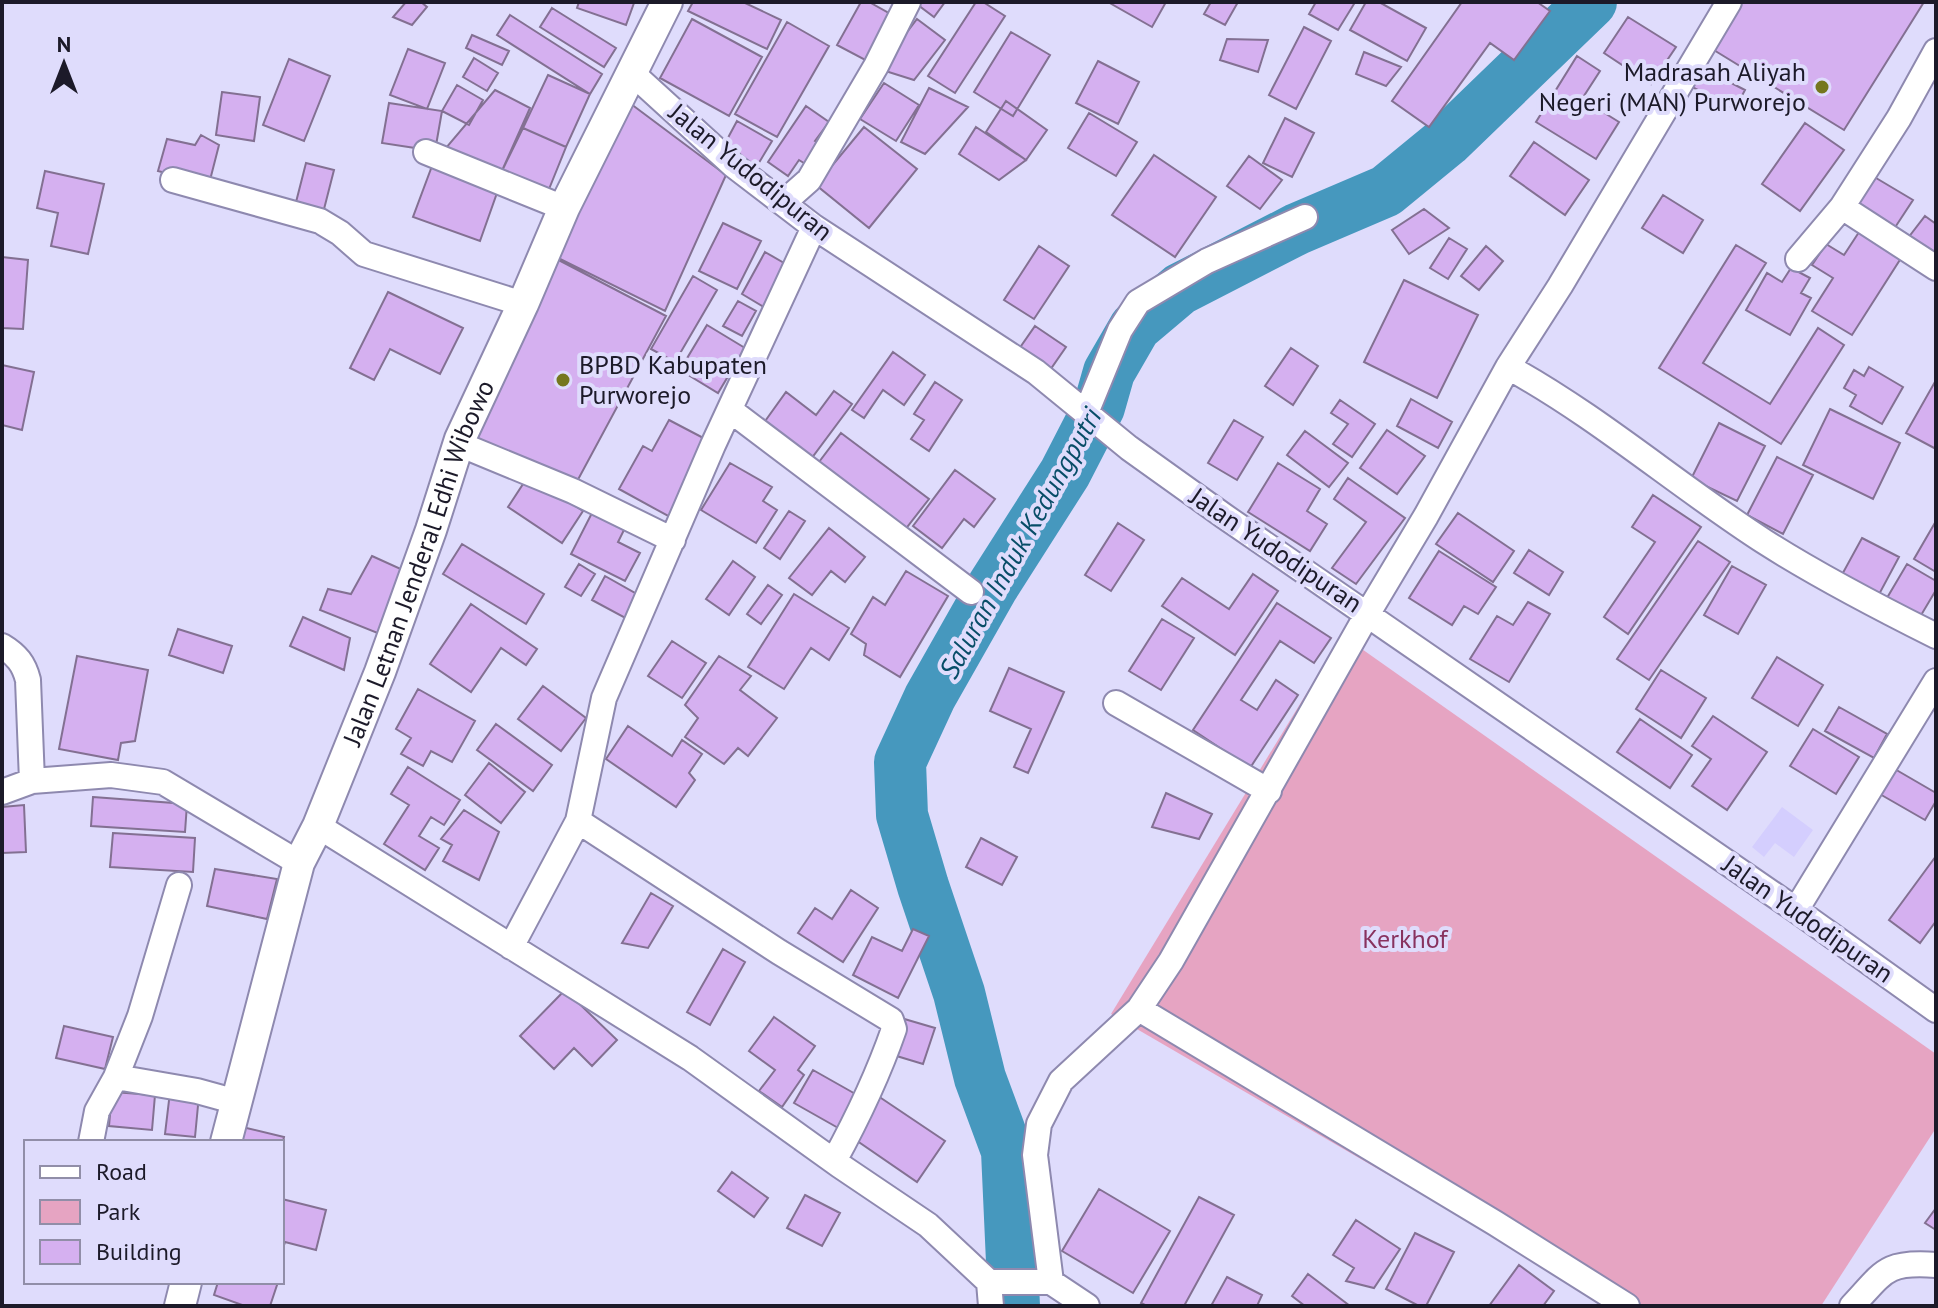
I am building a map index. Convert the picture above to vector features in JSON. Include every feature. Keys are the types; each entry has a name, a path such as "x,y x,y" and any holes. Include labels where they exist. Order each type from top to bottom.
{"street":[{"name":"Jalan Letnan Jenderal Edhi Wibowo","path":"227,1140 299,863 318,826 380,672 459,444 564,208 667,2"},
{"path":"783,203 809,180 838,134 908,2"},
{"path":"1051,1282 1035,1155 1039,1124 1061,1081 1139,1009 1171,961 1508,367 1560,286 1729,2"},
{"path":"1798,259 1842,207 1899,118 1936,51"},
{"name":"Jalan Yudodipuran","path":"631,72 733,165 814,227 1036,372 1129,448 1936,1010"},
{"path":"426,152 564,208"},
{"path":"173,180 320,221 340,233 364,254 523,304"},
{"path":"1842,207 1936,268"},
{"path":"1088,414 1120,330 1138,302 1207,261 1305,217"},
{"path":"511,947 578,821 604,698 814,227"},
{"path":"1508,367 1549,389 1765,542 1850,592 1936,636"},
{"path":"730,410 971,592"},
{"path":"459,444 573,491 673,540"},
{"path":"2,646 24,665 28,680 32,781"},
{"path":"1796,910 1936,681"},
{"path":"1116,703 1269,791"},
{"path":"2,792 32,781 111,775 163,782 299,863"},
{"path":"578,821 779,952 891,1020 894,1029 892,1037 834,1161"},
{"path":"318,826 690,1058 928,1225 1002,1288 1051,1282 1087,1306"},
{"path":"91,1140 97,1111 116,1077 140,1016 179,885"},
{"path":"1139,1009 1627,1306"},
{"path":"116,1077 197,1091 237,1102"},
{"path":"1852,1306 1887,1269 1913,1263 1936,1265"},
{"path":"180,1306 186,1284"}],"shaded area":[{"path":"1782,807 1813,830 1794,857 1775,843 1764,857 1752,847"}],"green space":[{"name":"Kerkhof","path":"1342,635 1936,1054 1936,1128 1821,1306 1614,1306 1111,1014"}],"building":[{"path":"406,2 421,2 427,7 412,25 393,17"},
{"path":"579,2 634,3 626,25 577,8"},
{"path":"693,2 743,2 781,20 767,49 688,11"},
{"path":"861,2 869,2 894,16 869,62 837,45"},
{"path":"920,2 945,2 934,17 918,5"},
{"path":"976,2 983,2 1005,16 955,93 928,76"},
{"path":"1108,2 1166,2 1152,27"},
{"path":"1211,2 1238,2 1225,25 1204,14"},
{"path":"1316,2 1354,4 1338,30 1309,14"},
{"path":"1366,2 1379,2 1426,28 1407,61 1350,30"},
{"path":"1462,2 1537,2 1550,11 1514,60 1490,43 1429,127 1392,101"},
{"name":"Madrasah Aliyah Negeri (MAN) Purworejo","path":"1730,2 1924,2 1844,130 1704,44"},
{"path":"552,8 616,48 604,67 540,27"},
{"path":"510,15 602,74 590,94 497,35"},
{"path":"1628,17 1676,47 1651,84 1604,53"},
{"path":"692,19 762,57 729,116 660,78"},
{"path":"917,19 945,40 914,80 879,69"},
{"path":"787,22 829,46 777,137 735,114"},
{"path":"1304,27 1331,41 1296,109 1269,95"},
{"path":"1011,32 1050,55 1013,116 974,92"},
{"path":"472,35 509,51 502,65 466,48"},
{"path":"1227,39 1268,40 1258,72 1220,60"},
{"path":"408,49 445,63 427,109 390,95"},
{"path":"1364,52 1401,67 1386,86 1356,74"},
{"path":"1577,56 1600,71 1582,99 1619,122 1596,159 1536,122"},
{"path":"474,58 498,73 487,91 463,77"},
{"path":"289,59 330,76 304,141 263,125"},
{"path":"1098,61 1139,82 1118,124 1076,103"},
{"path":"1702,68 1745,90 1735,109 1692,87"},
{"path":"548,75 590,94 566,147 523,128"},
{"path":"884,83 919,105 896,141 860,119"},
{"path":"457,85 483,100 469,125 442,111"},
{"path":"929,88 968,107 925,154 901,142"},
{"path":"495,90 530,108 501,173 445,149"},
{"path":"222,92 260,97 254,141 216,135"},
{"path":"623,98 726,175 665,311 552,255"},
{"path":"1006,101 1047,130 1026,160 986,132"},
{"path":"389,103 442,111 435,151 382,143"},
{"path":"806,106 829,122 815,141 822,145 807,165 799,160 788,176 768,162"},
{"path":"1089,113 1137,142 1116,176 1068,148"},
{"path":"1285,118 1314,133 1292,177 1263,163"},
{"path":"737,121 772,141 757,166 723,147"},
{"path":"1805,123 1844,150 1800,211 1762,184"},
{"path":"864,127 917,169 869,228 816,185"},
{"path":"976,127 1026,160 999,180 959,154"},
{"path":"523,128 566,147 547,194 501,173"},
{"path":"201,135 219,145 209,184 158,171 167,139 195,145"},
{"path":"1534,142 1589,180 1565,215 1510,176"},
{"path":"1154,155 1216,197 1175,257 1112,215"},
{"path":"1249,156 1282,180 1260,209 1227,186"},
{"path":"306,163 334,170 323,213 295,206"},
{"path":"432,166 498,190 480,241 413,217"},
{"path":"45,171 104,184 88,254 51,246 58,213 37,208"},
{"path":"1871,175 1913,200 1894,229 1853,204"},
{"path":"1663,195 1703,220 1683,253 1642,228"},
{"path":"1424,209 1449,228 1409,254 1392,230"},
{"path":"1925,216 1936,224 1936,259 1908,238"},
{"path":"723,223 761,241 737,289 699,271"},
{"path":"1861,229 1903,255 1852,335 1812,311 1833,278 1812,265 1826,244 1844,255"},
{"path":"1449,238 1467,249 1448,279 1430,268"},
{"path":"1736,245 1766,263 1703,363 1770,404 1818,328 1844,345 1781,444 1659,368"},
{"path":"1039,246 1069,266 1034,319 1004,300"},
{"path":"1486,246 1503,261 1479,290 1461,276"},
{"path":"765,252 791,267 767,309 742,294"},
{"name":"BPBD Kabupaten Purworejo","path":"549,255 666,316 574,487 467,443"},
{"path":"2,257 28,260 23,329 2,328"},
{"path":"1791,268 1810,278 1801,293 1811,298 1790,335 1746,310 1767,273 1782,282"},
{"path":"693,276 717,290 675,362 651,349"},
{"path":"1404,280 1478,315 1437,398 1364,362"},
{"path":"388,292 463,328 440,374 390,349 374,380 350,368"},
{"path":"738,301 756,311 742,336 723,326"},
{"path":"707,325 745,348 718,393 680,370"},
{"path":"1035,326 1066,347 1050,370 1019,349"},
{"path":"1291,348 1318,366 1293,405 1265,386"},
{"path":"893,352 925,375 904,405 883,390 864,418 852,410"},
{"path":"2,365 34,372 22,430 2,425"},
{"path":"1869,367 1903,387 1882,424 1850,406 1856,395 1844,388 1854,370 1864,376"},
{"path":"1936,380 1936,449 1906,433"},
{"path":"935,382 962,400 929,451 911,439 924,420 914,414"},
{"path":"834,391 852,404 811,459 763,424 786,392 816,415"},
{"path":"1411,399 1452,422 1438,448 1397,426"},
{"path":"1340,400 1375,424 1352,457 1333,444 1348,424 1331,413"},
{"path":"1830,409 1900,443 1873,499 1803,465"},
{"path":"669,420 711,442 670,517 619,489 643,446 652,451"},
{"path":"1234,420 1263,437 1237,480 1208,463"},
{"path":"1719,423 1765,446 1737,501 1691,479"},
{"path":"1387,430 1425,456 1397,494 1360,468"},
{"path":"1305,431 1348,463 1329,487 1287,455"},
{"path":"841,433 929,499 904,531 816,466"},
{"path":"1777,457 1813,475 1783,534 1747,515"},
{"path":"730,463 772,487 763,501 777,510 756,543 701,510"},
{"path":"1278,463 1320,489 1307,511 1327,524 1310,551 1248,512"},
{"path":"955,470 995,499 974,527 964,519 942,548 913,526"},
{"path":"529,475 583,511 562,543 508,507"},
{"path":"1348,478 1405,518 1356,584 1332,568 1366,522 1334,499"},
{"path":"1653,495 1701,527 1628,634 1604,617 1655,542 1632,527"},
{"path":"594,509 626,526 618,542 640,553 625,581 571,554"},
{"path":"789,511 805,521 780,559 764,548"},
{"path":"1458,513 1514,551 1493,582 1436,544"},
{"path":"1936,521 1936,572 1914,559"},
{"path":"1118,523 1144,540 1111,591 1085,575"},
{"path":"829,528 865,557 845,582 831,571 812,595 789,578"},
{"path":"1862,538 1899,557 1876,600 1839,580"},
{"path":"1698,541 1730,562 1649,680 1617,659"},
{"path":"462,544 544,594 526,624 443,574"},
{"path":"1529,550 1563,572 1549,595 1514,573"},
{"path":"1439,551 1496,587 1478,614 1464,606 1452,625 1409,598"},
{"path":"372,556 403,570 380,634 320,610 328,589 351,594"},
{"path":"733,561 755,577 729,615 706,599"},
{"path":"579,564 595,574 581,596 565,587"},
{"path":"1907,564 1936,581 1936,590 1917,622 1884,603"},
{"path":"1732,566 1766,585 1738,634 1704,615"},
{"path":"906,571 948,596 900,677 864,655 866,644 851,634 873,597 885,605"},
{"path":"1253,574 1278,591 1235,655 1162,606 1182,578 1229,609"},
{"path":"605,576 642,597 629,620 592,600"},
{"path":"768,585 782,595 761,624 747,614"},
{"path":"794,594 849,628 829,660 811,648 784,689 748,667"},
{"path":"1528,602 1550,614 1509,682 1470,659 1497,616 1513,625"},
{"path":"1277,603 1331,638 1314,663 1280,641 1241,700 1257,710 1276,680 1298,695 1250,768 1193,730"},
{"path":"471,604 537,649 526,665 501,648 471,692 430,664"},
{"path":"303,617 350,638 344,670 290,646"},
{"path":"1162,619 1194,638 1161,690 1129,671"},
{"path":"178,629 232,646 223,673 169,655"},
{"path":"672,641 706,663 682,698 648,676"},
{"path":"77,656 148,670 135,741 121,743 118,760 59,749"},
{"path":"719,656 751,676 740,690 777,718 748,756 738,748 724,764 685,737 698,718 685,705"},
{"path":"1777,657 1823,685 1798,726 1752,698"},
{"path":"1009,668 1064,692 1028,773 1014,767 1031,729 990,711"},
{"path":"1661,670 1706,698 1681,738 1636,709"},
{"path":"543,686 586,718 561,751 518,719"},
{"path":"418,689 475,721 452,762 431,751 423,766 401,754 411,738 396,729"},
{"path":"1839,707 1887,734 1874,758 1825,731"},
{"path":"1713,716 1767,752 1727,810 1692,786 1711,759 1692,746"},
{"path":"1640,719 1692,755 1670,788 1617,752"},
{"path":"496,724 552,765 533,791 477,750"},
{"path":"628,726 672,756 682,740 702,754 689,773 695,780 676,807 606,759"},
{"path":"1813,729 1859,757 1836,794 1790,766"},
{"path":"489,763 525,792 501,823 465,795"},
{"path":"408,767 460,800 444,825 431,817 419,836 439,848 425,870 384,844 409,805 391,794"},
{"path":"1893,768 1936,793 1936,801 1925,820 1878,793"},
{"path":"1166,793 1212,814 1199,839 1152,827"},
{"path":"93,797 187,804 185,832 91,826"},
{"path":"24,805 26,852 2,853 2,807"},
{"path":"464,810 499,832 479,880 443,861 452,845 441,839"},
{"path":"113,833 195,838 193,872 110,867"},
{"path":"981,838 1017,857 1002,885 966,867"},
{"path":"1936,856 1936,921 1920,943 1889,920"},
{"path":"215,869 277,879 267,919 207,906"},
{"path":"851,890 878,908 843,962 798,933 815,908 832,919"},
{"path":"651,893 673,906 648,948 622,943"},
{"path":"913,929 929,936 898,998 853,975 872,937 902,951"},
{"path":"723,949 745,962 710,1025 687,1012"},
{"path":"565,990 617,1040 592,1066 574,1048 554,1069 520,1036"},
{"path":"774,1017 815,1046 798,1070 804,1075 782,1107 759,1091 775,1070 749,1051"},
{"path":"901,1018 935,1028 923,1064 890,1054"},
{"path":"64,1026 113,1037 105,1069 56,1058"},
{"path":"813,1070 859,1096 840,1129 794,1103"},
{"path":"112,1092 155,1095 152,1130 109,1126"},
{"path":"170,1092 199,1095 195,1137 165,1134"},
{"path":"878,1096 945,1141 917,1182 850,1136"},
{"path":"238,1126 284,1137 283,1140 235,1140"},
{"path":"732,1172 768,1198 754,1217 718,1191"},
{"path":"1099,1189 1170,1231 1133,1293 1062,1251"},
{"path":"805,1195 840,1213 822,1246 787,1228"},
{"path":"1199,1197 1234,1215 1184,1306 1147,1306 1141,1303"},
{"path":"284,1200 326,1210 316,1250 285,1242 284,1245"},
{"path":"1936,1208 1936,1230 1925,1223"},
{"path":"1356,1220 1400,1249 1374,1288 1346,1281 1354,1268 1333,1255"},
{"path":"1415,1233 1454,1252 1426,1306 1419,1306 1386,1289"},
{"path":"1519,1265 1554,1291 1543,1306 1489,1306"},
{"path":"1308,1274 1350,1306 1305,1306 1292,1296"},
{"path":"1227,1277 1262,1295 1257,1306 1211,1306"},
{"path":"217,1284 277,1284 270,1306 245,1306 214,1295"}],"waterway":[{"name":"Saluran Induk Kedungputri","path":"1014,1306 1007,1151 980,1078 959,993 902,815 900,762 930,697 993,586 1065,473 1099,407 1109,372 1135,327 1180,289 1297,229 1386,191 1447,141 1591,2"}],"place":[{"name":"Madrasah Aliyah Negeri (MAN) Purworejo","path":"1822,87"},
{"name":"BPBD Kabupaten Purworejo","path":"563,380"}]}
